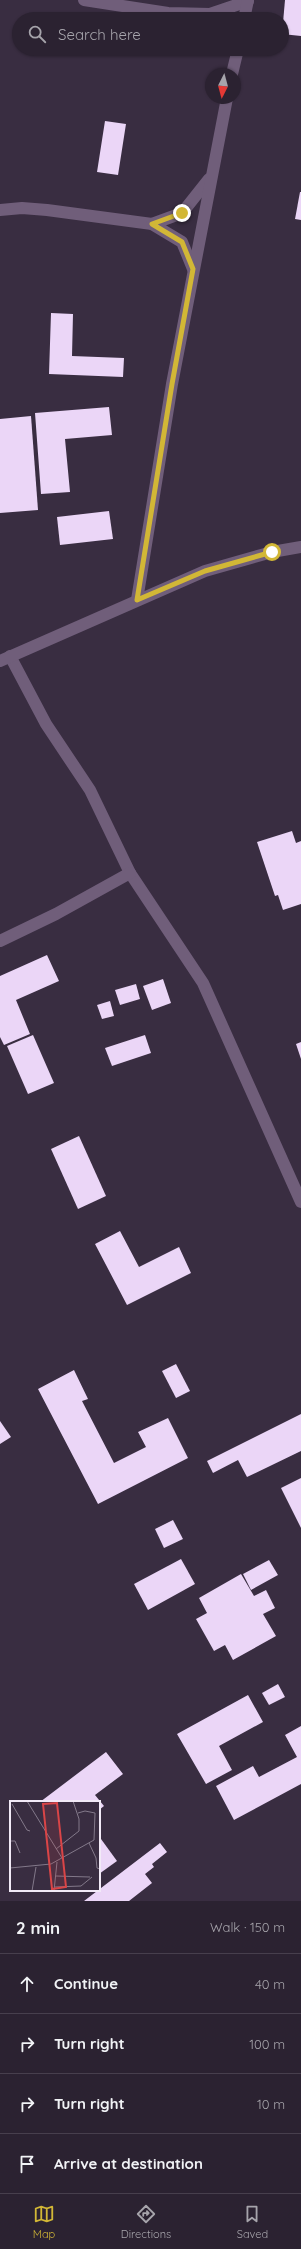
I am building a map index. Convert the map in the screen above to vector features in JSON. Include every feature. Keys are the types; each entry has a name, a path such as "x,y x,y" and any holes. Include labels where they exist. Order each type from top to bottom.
{"street":[{"path":"84,0 162,12"},
{"path":"223,12 248,0"},
{"path":"245,12 248,0"},
{"path":"233,68 236,56"},
{"path":"137,600 172,384 226,104"},
{"path":"152,224 182,213 211,176"},
{"path":"0,210 22,208 47,210 152,224 182,242 193,269"},
{"path":"301,547 272,552 205,571 5,658 46,724 90,790 130,873 203,983 301,1202"},
{"path":"0,941 56,914 130,873"}],"building":[{"path":"285,0 301,0 301,36 289,35 289,12 284,12"},
{"path":"105,121 126,124 118,175 97,172"},
{"path":"301,192 301,220 295,219"},
{"path":"51,313 73,314 72,356 124,358 123,377 49,374"},
{"path":"109,407 112,435 65,439 70,492 41,494 35,413"},
{"path":"31,416 38,510 0,513 0,419"},
{"path":"109,511 113,539 60,545 57,517"},
{"path":"292,831 296,843 301,841 301,904 283,910 278,895 275,896 257,842"},
{"path":"47,955 59,981 16,1000 30,1034 4,1045 0,1037 0,976"},
{"path":"163,979 171,1003 152,1010 143,986"},
{"path":"136,984 140,999 120,1005 115,990"},
{"path":"110,1001 114,1016 102,1019 97,1005"},
{"path":"33,1035 54,1083 28,1094 7,1046"},
{"path":"145,1035 151,1053 112,1066 105,1048"},
{"path":"301,1042 301,1059 296,1044"},
{"path":"79,1136 106,1196 78,1209 51,1149"},
{"path":"120,1231 139,1267 179,1247 191,1273 127,1305 95,1244"},
{"path":"176,1364 190,1391 176,1398 162,1371"},
{"path":"74,1370 88,1399 82,1401 114,1463 146,1447 138,1432 168,1418 188,1458 98,1504 38,1389"},
{"path":"301,1414 301,1451 247,1477 238,1460 213,1473 207,1461"},
{"path":"0,1421 11,1437 0,1444"},
{"path":"301,1478 301,1528 281,1488"},
{"path":"173,1520 183,1539 164,1548 155,1529"},
{"path":"181,1559 195,1584 148,1610 134,1584"},
{"path":"269,1560 278,1575 251,1590 243,1574"},
{"path":"241,1574 254,1596 266,1590 275,1608 263,1614 276,1636 233,1660 225,1645 214,1651 196,1619 207,1613 199,1598"},
{"path":"278,1684 285,1697 269,1705 262,1693"},
{"path":"248,1695 263,1722 219,1746 232,1770 206,1784 177,1734"},
{"path":"301,1726 301,1784 234,1820 216,1786 253,1766 259,1777 297,1757 285,1735"},
{"path":"106,1752 123,1774 95,1795 100,1801 41,1801"},
{"path":"100,1801 104,1806 100,1809"},
{"path":"101,1839 117,1861 100,1873"},
{"path":"160,1843 167,1852 152,1864 154,1867 145,1874 152,1883 129,1901 84,1901 97,1891 100,1891 100,1889"}],"route":[{"path":"182,213 152,224 182,242 193,269 172,384 137,600 205,571 272,552"}]}
